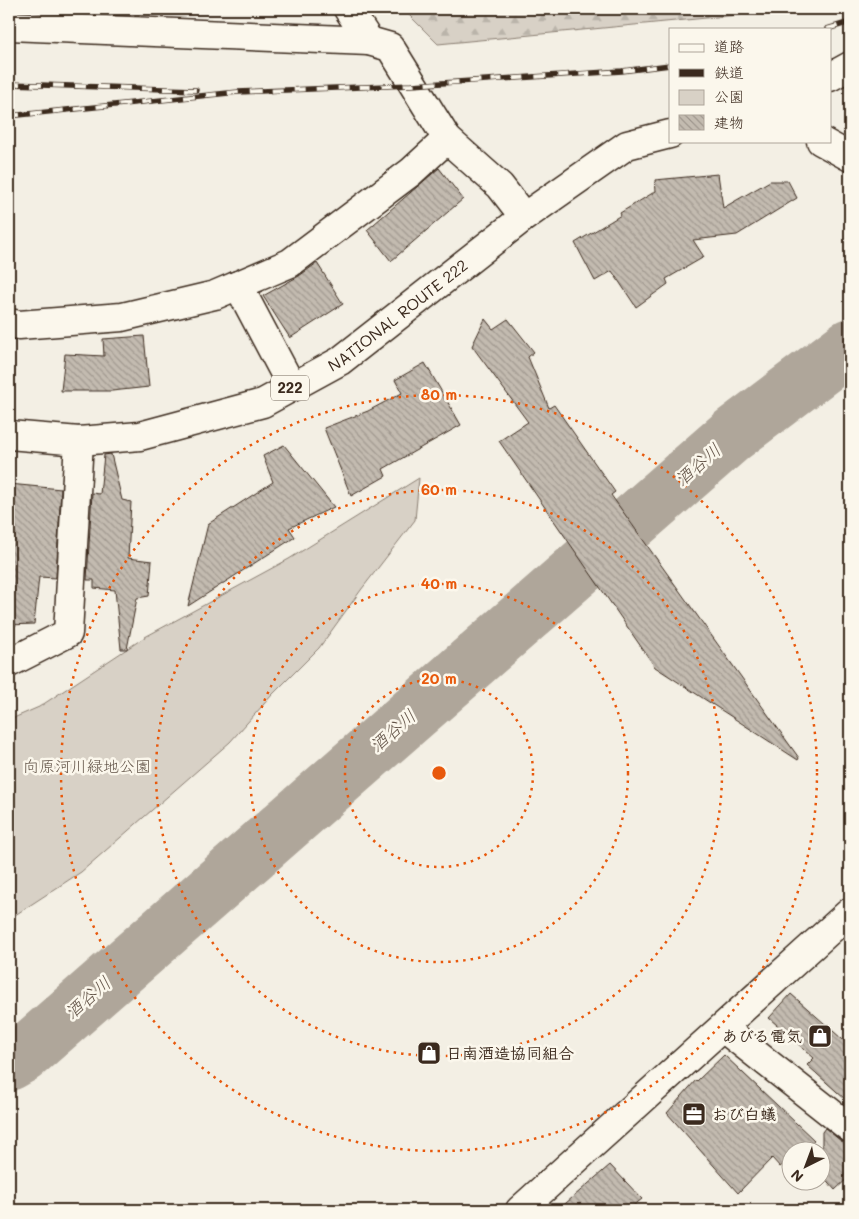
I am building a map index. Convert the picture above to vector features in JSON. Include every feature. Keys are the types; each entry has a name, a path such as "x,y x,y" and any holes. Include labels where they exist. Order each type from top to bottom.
{"main road":[{"path":"348,9 368,41"},
{"path":"9,26 368,41 390,47 447,139 500,186 524,218"},
{"path":"832,76 850,66"},
{"name":"NATIONAL ROUTE 222","path":"9,435 78,442 140,436 263,403 340,361 524,218 627,145 669,134"},
{"path":"9,323 19,325 122,317 215,295 290,263 410,172 447,139"},
{"path":"238,285 292,387"},
{"path":"9,662 68,633 78,442"},
{"path":"520,1210 850,912"},
{"path":"722,1028 850,1128"}],"green space":[{"path":"403,9 773,9 758,13 438,44"},
{"name":"向原河川緑地公園","path":"419,478 415,520 319,648 272,695 230,742 81,872 9,919 9,720 39,707 145,637 289,559"}],"building":[{"path":"439,168 463,199 391,261 367,230"},
{"path":"718,174 723,208 770,181 788,181 797,198 737,235 693,240 704,257 666,279 668,284 636,307 612,271 595,281 575,243 656,191 655,180"},
{"path":"317,263 343,304 290,338 263,296 299,276"},
{"path":"485,319 493,329 508,319 534,352 528,357 549,408 554,405 615,492 611,495 799,758 798,760 655,667 499,441 528,422 472,346"},
{"path":"144,336 149,387 112,391 61,391 65,354 104,356 103,339"},
{"path":"425,363 461,425 383,469 386,476 351,496 324,428 368,411 402,393 395,380"},
{"path":"284,445 334,507 289,528 295,537 188,606 208,524 273,482 263,456"},
{"path":"111,454 122,500 131,502 128,558 152,561 149,596 137,598 127,649 121,649 115,590 94,588 94,580 87,580 92,493 100,494 104,455"},
{"path":"9,484 61,489 56,578 39,577 34,624 9,625"},
{"path":"791,994 850,1046 850,1108 844,1103 846,1100 807,1065 814,1058 769,1018"},
{"path":"724,1055 814,1140 812,1142 782,1142 782,1166 780,1167 772,1158 738,1193 667,1113"},
{"path":"825,1128 841,1141 850,1143 850,1176 835,1190 832,1187 832,1142 822,1142 822,1132"},
{"path":"610,1165 642,1199 628,1210 558,1210"}],"waterway":[{"name":"酒谷川","path":"9,1063 23,1055 731,436 850,346"}],"railway":[{"path":"830,28 850,22"},
{"path":"9,116 238,92 412,85 622,71 669,65"},
{"path":"9,84 196,90"}],"place":[{"name":"あびる電気","path":"820,1036"},
{"name":"日南酒造協同組合","path":"429,1053"},
{"name":"おび白蟻","path":"694,1114"}]}
